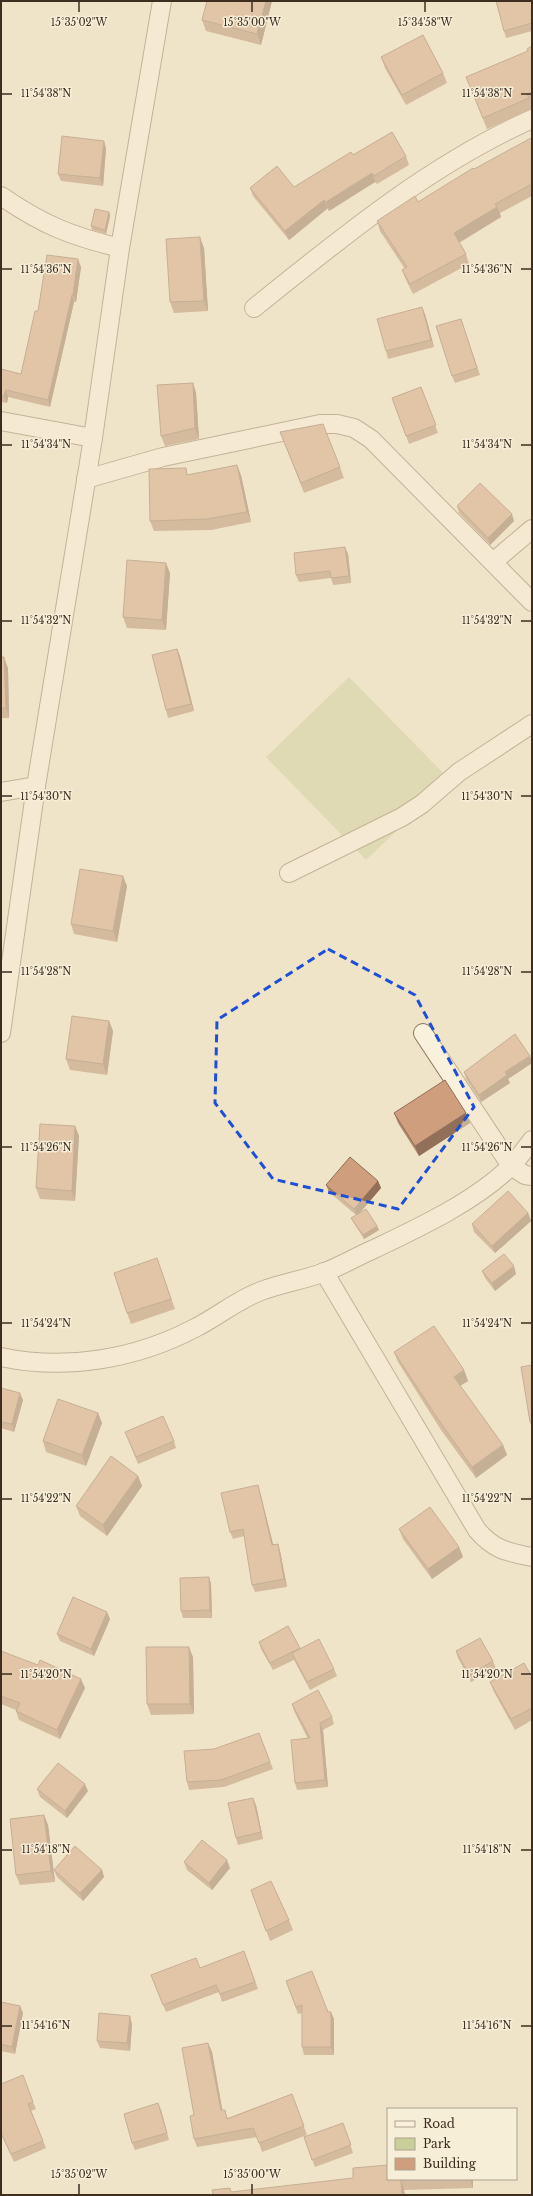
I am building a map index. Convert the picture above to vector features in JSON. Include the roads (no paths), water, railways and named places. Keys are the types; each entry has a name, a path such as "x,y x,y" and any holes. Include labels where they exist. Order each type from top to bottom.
{"street":[{"path":"1,1033 36,786 93,438 120,248 162,1"},
{"path":"254,308 392,200 464,153 532,119"},
{"path":"1,196 27,214 57,229 120,248"},
{"path":"1,422 93,438"},
{"path":"86,478 163,457 305,426 337,424 354,428 371,439 532,602"},
{"path":"493,562 532,529"},
{"path":"289,873 402,817 422,804 458,772 532,724"},
{"path":"1,792 36,786"},
{"path":"423,1033 510,1166 525,1175 532,1176"},
{"path":"1,1357 22,1362 61,1363 103,1361 159,1344 194,1329 259,1292 290,1281 324,1272 441,1216 471,1197 510,1166 532,1140"},
{"path":"324,1272 477,1530 487,1541 502,1551 532,1557"}]}
